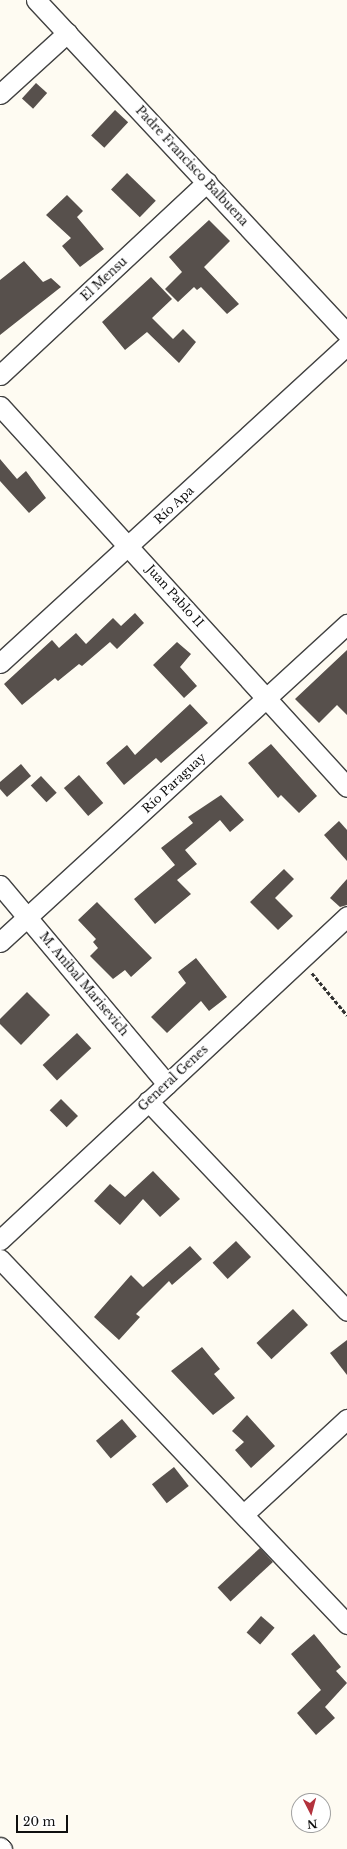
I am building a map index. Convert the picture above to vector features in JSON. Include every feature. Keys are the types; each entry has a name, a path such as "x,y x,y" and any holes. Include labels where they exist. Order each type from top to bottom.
{"street":[{"name":"Padre Francisco Balbuena","path":"36,0 347,333"},
{"path":"0,94 67,33"},
{"name":"El Mensu","path":"0,375 207,182"},
{"name":"Río Apa","path":"0,663 347,345"},
{"name":"Juan Pablo II","path":"0,406 267,697 347,788"},
{"name":"Río Paraguay","path":"0,942 347,624"},
{"name":"M. Anibal Marisevich","path":"0,885 167,1084"},
{"name":"General Genes","path":"0,1240 347,916"},
{"path":"148,1101 347,1312"},
{"path":"0,1258 245,1513 347,1624"},
{"path":"245,1513 347,1419"}],"path":[{"path":"300,959 347,1016"}],"building":[{"path":"36,83 47,93 33,109 22,99"},
{"path":"115,110 128,122 104,148 91,136"},
{"path":"127,173 156,201 140,217 111,190"},
{"path":"67,195 83,211 77,217 104,249 80,267 62,246 71,238 46,215"},
{"path":"209,220 230,241 204,267 239,304 227,314 201,287 197,290 194,287 178,302 165,289 182,272 169,257"},
{"path":"24,261 43,282 51,278 61,287 0,335 0,280"},
{"path":"151,277 172,299 152,318 173,339 183,329 196,342 179,363 147,332 125,350 102,322"},
{"path":"0,459 17,479 26,471 46,498 29,513 0,481"},
{"path":"135,613 144,623 117,649 110,642 82,666 79,664 58,681 55,678 22,705 4,684 52,640 59,648 76,633 86,644 113,618 121,626"},
{"path":"177,642 191,654 180,667 197,686 184,698 153,665"},
{"path":"347,650 347,715 337,705 319,723 295,699"},
{"path":"190,704 208,723 161,763 156,758 124,785 106,763 127,745 135,755"},
{"path":"271,744 317,796 299,813 281,795 278,798 248,763"},
{"path":"21,764 31,776 7,797 0,789 0,782"},
{"path":"79,775 103,803 88,816 64,788"},
{"path":"41,776 57,793 46,802 31,786"},
{"path":"221,795 244,820 230,832 220,820 185,850 197,864 177,880 191,894 155,924 134,899 175,865 161,848 193,823 188,817"},
{"path":"339,821 347,830 347,861 324,835"},
{"path":"284,869 294,879 275,898 293,916 278,930 250,902"},
{"path":"347,879 347,905 340,907 330,898"},
{"path":"97,902 152,958 131,977 125,970 113,979 90,956 98,948 93,942 96,939 78,920"},
{"path":"196,958 227,997 209,1011 201,1001 167,1033 151,1017 186,983 178,972"},
{"path":"27,992 50,1015 21,1045 0,1024 0,1019"},
{"path":"77,1033 91,1048 57,1080 43,1065"},
{"path":"61,1099 78,1116 67,1127 50,1110"},
{"path":"153,1171 180,1199 160,1217 143,1199 120,1225 94,1201 110,1184 125,1197"},
{"path":"236,1241 251,1257 228,1279 213,1263"},
{"path":"190,1246 202,1259 172,1285 169,1281 136,1314 140,1317 119,1340 94,1317 131,1275 143,1287"},
{"path":"293,1309 308,1325 271,1359 256,1343"},
{"path":"347,1340 347,1375 330,1353"},
{"path":"202,1347 220,1369 214,1374 235,1398 213,1415 171,1371"},
{"path":"247,1415 275,1446 251,1468 235,1450 244,1442 232,1431"},
{"path":"122,1419 137,1437 111,1458 96,1441"},
{"path":"174,1467 189,1486 167,1503 152,1484"},
{"path":"260,1548 273,1562 231,1601 218,1588"},
{"path":"261,1616 275,1628 260,1644 247,1633"},
{"path":"314,1634 341,1667 336,1671 347,1683 325,1707 335,1718 316,1735 297,1713 321,1690 291,1654"}]}
